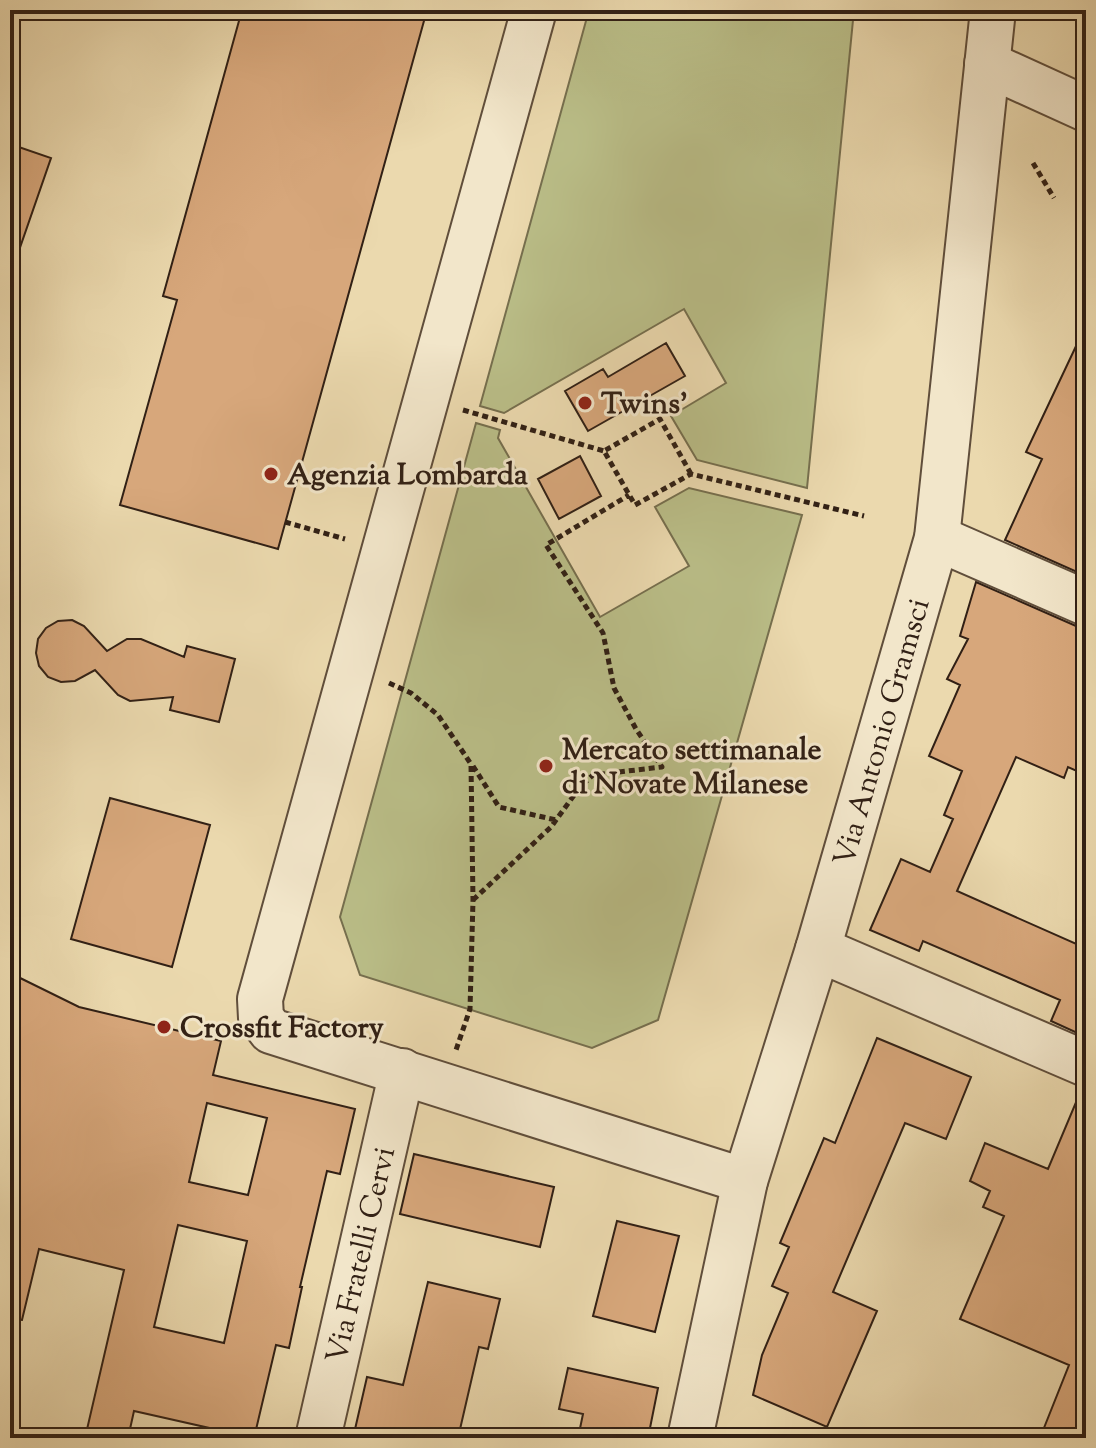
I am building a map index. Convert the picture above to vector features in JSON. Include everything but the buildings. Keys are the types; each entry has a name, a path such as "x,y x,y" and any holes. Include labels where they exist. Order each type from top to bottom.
{"street":[{"path":"534,10 259,1008 261,1018 271,1031 745,1181"},
{"name":"Via Antonio Gramsci","path":"690,1438 745,1181 818,949 937,538 993,10"},
{"path":"987,64 1086,109"},
{"path":"937,538 1086,603"},
{"path":"818,949 1086,1064"},
{"name":"Via Fratelli Cervi","path":"318,1438 402,1071"}],"path":[{"path":"1033,163 1054,198"},
{"path":"426,399 604,451 635,505 691,474 864,516"},
{"path":"604,451 660,419 691,474"},
{"path":"473,900 556,820 580,787 593,775 662,767 636,729 614,688 603,633 546,545 629,495"},
{"path":"285,522 385,550"},
{"path":"352,666 422,701 438,715 499,807 556,820"},
{"path":"444,1085 470,1009 473,900 471,764"}],"green space":[{"path":"589,10 854,10 807,488 697,460 671,416 726,383 684,309 504,413 480,406"},
{"path":"476,423 500,430 498,438 600,617 689,566 655,507 689,488 802,515 658,1020 592,1048 360,975 340,917"}],"place":[{"name":"Twins'","path":"585,403"},
{"name":"Agenzia Lombarda","path":"271,474"},
{"name":"Mercato settimanale di Novate Milanese","path":"546,766"},
{"name":"Crossfit Factory","path":"164,1027"}]}
